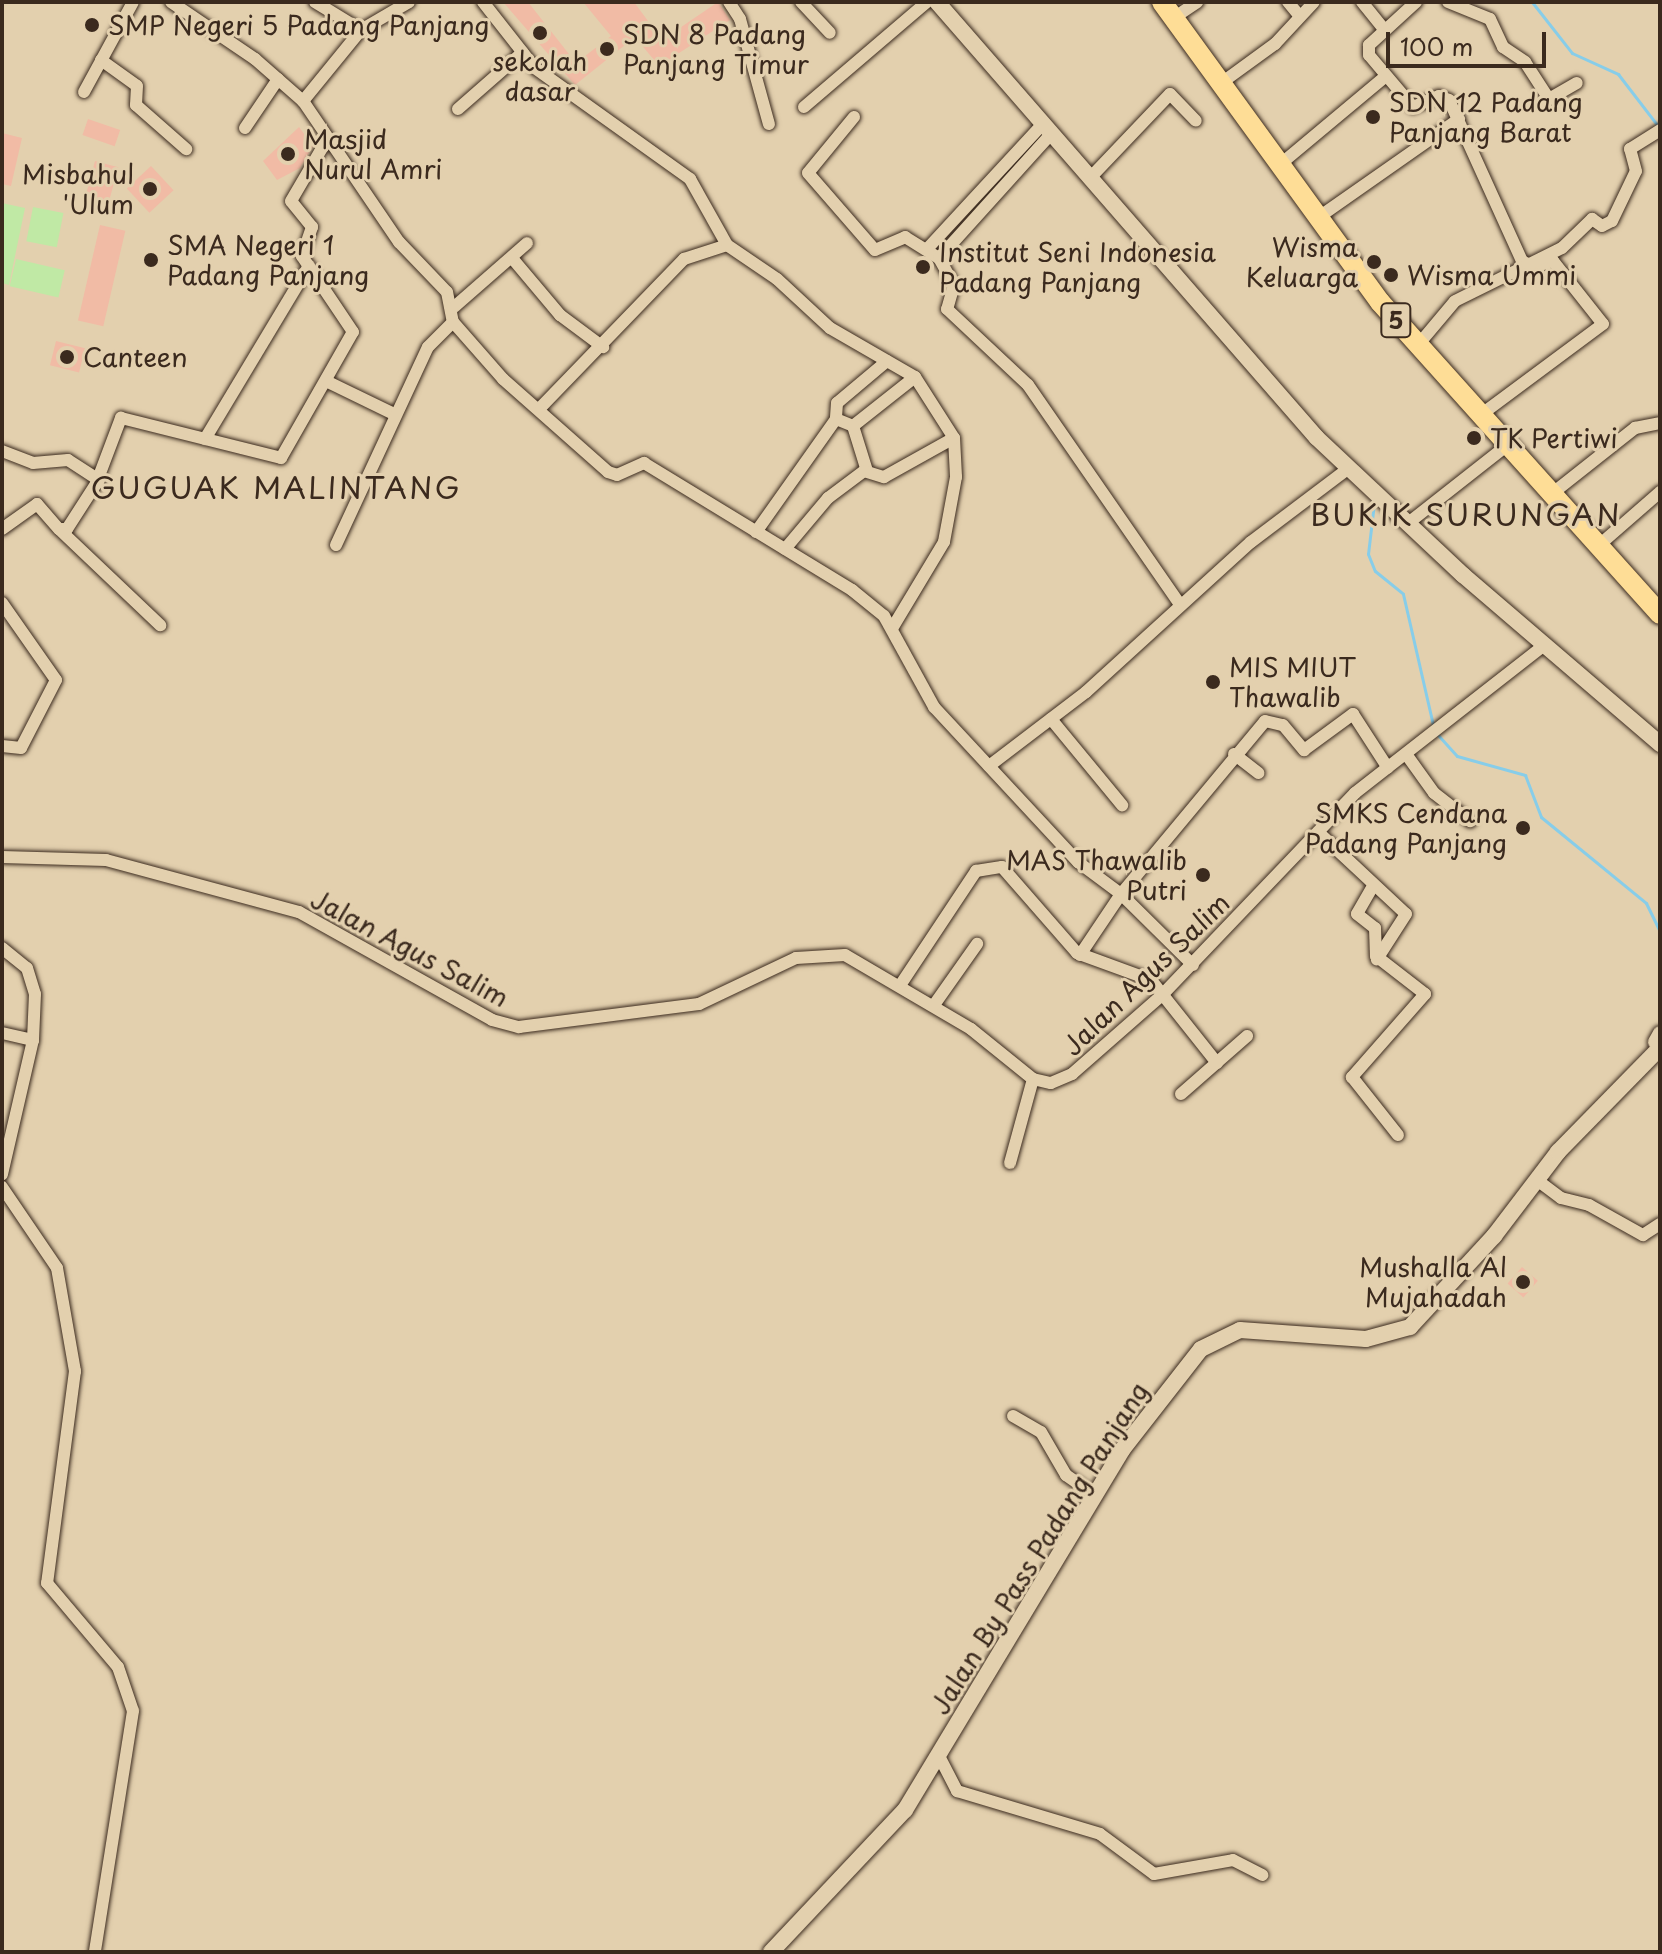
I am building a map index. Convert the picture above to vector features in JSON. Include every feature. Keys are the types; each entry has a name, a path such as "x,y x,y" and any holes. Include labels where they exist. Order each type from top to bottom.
{"highway":[{"name":"5","path":"1169,10 1283,162 1319,217 1418,345 1549,496 1658,606"}],"main road":[{"path":"937,2 1046,131 1349,468 1543,646 1660,744"},
{"name":"Jalan By Pass Padang Panjang","path":"771,1952 865,1858 938,1754 1095,1495 1181,1370 1211,1342 1240,1330 1366,1339 1410,1327 1659,1044"}],"street":[{"path":"84,92 133,2"},
{"path":"171,2 278,79 303,101 399,242 454,307 453,322 428,347 394,414 336,545"},
{"path":"315,2 361,30"},
{"path":"303,101 361,30 409,2"},
{"path":"483,2 547,77 690,179 727,245 777,279 830,328 915,377 954,438 956,477 944,542 893,627"},
{"path":"729,2 740,19 761,113 769,124"},
{"path":"801,2 830,33"},
{"path":"804,107 927,2"},
{"path":"1169,10 1197,2"},
{"path":"1288,2 1299,15"},
{"path":"1224,81 1275,44 1314,2"},
{"path":"1362,2 1384,29"},
{"path":"1416,2 1384,29 1367,49 1413,107 1443,96 1459,119 1526,264"},
{"path":"1448,2 1490,19 1503,47 1525,62 1549,99 1577,83"},
{"path":"458,109 523,52"},
{"path":"101,60 137,86 136,105 186,149"},
{"path":"1283,162 1386,76"},
{"path":"245,128 278,79"},
{"path":"1090,178 1165,97 1176,95 1196,121"},
{"path":"854,117 808,173 875,250 905,237 928,248 939,258 954,285 947,309 1028,385 1179,603"},
{"path":"1319,217 1459,119"},
{"path":"1418,345 1455,301 1571,242 1592,219 1602,226 1612,221 1636,171 1630,149 1660,130"},
{"path":"928,248 1046,131"},
{"path":"939,258 1046,131"},
{"path":"61,531 99,480 121,418 278,460 352,339 353,326 301,252 312,227 292,197 328,138"},
{"path":"454,307 527,243"},
{"path":"541,407 603,347 684,259 727,245"},
{"path":"512,258 560,315 603,347"},
{"path":"1479,416 1603,328 1553,261 1526,264"},
{"path":"205,439 309,266"},
{"path":"453,322 503,379 541,407 608,472 617,475 644,463 852,590 893,627 934,707 1078,862 1121,894 1193,965"},
{"path":"756,532 836,419 837,403 887,361"},
{"path":"853,426 915,377"},
{"path":"328,382 394,414"},
{"path":"836,419 853,426"},
{"path":"1549,496 1635,428 1660,423"},
{"path":"853,426 867,471"},
{"path":"867,471 884,477 954,438"},
{"path":"1407,524 1505,447"},
{"path":"2,451 33,463 68,460 99,480"},
{"path":"989,766 1051,719 1179,603 1349,468"},
{"path":"785,549 828,498 867,471"},
{"path":"1597,547 1660,492"},
{"path":"2,529 37,504 61,531 160,625"},
{"path":"2,603 56,680 21,748 2,746"},
{"name":"Jalan Agus Salim","path":"2,857 106,860 299,912 492,1020 519,1027 699,1004 813,954 845,955 934,1005 1033,1079 1051,1083 1072,1074 1163,994 1318,832 1388,768 1543,646"},
{"path":"1080,955 1121,894 1234,754 1265,721 1283,725 1304,750 1353,714 1388,768"},
{"path":"1051,719 1122,805"},
{"path":"1234,754 1258,773"},
{"path":"1406,754 1434,793 1470,821"},
{"path":"1318,832 1406,914 1377,959"},
{"path":"901,984 970,877 988,865 1008,871 1080,955 1148,978 1217,1063"},
{"path":"1373,886 1357,914 1375,928 1377,959"},
{"path":"934,1005 977,944"},
{"path":"2,948 20,959 31,978 33,1040 2,1174"},
{"path":"1377,959 1425,994 1352,1077 1398,1135"},
{"path":"2,1033 33,1040"},
{"path":"1181,1094 1247,1036"},
{"path":"1010,1163 1033,1079"},
{"path":"1537,1180 1561,1198 1589,1205 1643,1235 1660,1224"},
{"path":"2,1187 57,1268 75,1371 47,1583 118,1667 133,1711 95,1952"},
{"path":"1013,1416 1041,1432 1066,1475 1095,1495"},
{"path":"938,1754 957,1791 1100,1834 1154,1874 1233,1860 1262,1875"}],"green space":[{"path":"2,203 25,208 9,285 2,283"},
{"path":"33,207 63,213 57,247 26,241"},
{"path":"16,259 65,270 58,298 10,286"}],"building":[{"path":"503,2 528,2 576,63 611,36 583,2 634,2 662,40 718,2 730,20 659,66 635,37 575,85"},
{"path":"88,119 120,130 115,146 82,135"},
{"name":"Masjid Nurul Amri","path":"299,127 313,146 300,168 277,180 263,161"},
{"path":"2,133 22,138 11,186 2,184"},
{"path":"95,161 118,167 107,208 84,202"},
{"name":"Misbahul 'Ulum","path":"151,166 174,190 149,213 127,189"},
{"path":"100,225 125,231 103,326 78,320"},
{"name":"Canteen","path":"56,341 85,348 79,373 50,365"},
{"name":"Mushalla Al Mujahadah","path":"1522,1267 1538,1281 1523,1297 1508,1284"}],"waterway":[{"path":"1532,2 1572,53 1618,74 1658,126"},
{"path":"1374,503 1368,554 1375,571 1403,594 1434,729"},
{"path":"1438,735 1457,756 1525,775 1541,817 1646,903 1660,932"}],"place":[{"name":"SMP Negeri 5 Padang Panjang","path":"92,25"},
{"name":"sekolah dasar","path":"540,33"},
{"name":"SDN 8 Padang Panjang Timur","path":"607,49"},
{"name":"SDN 12 Padang Panjang Barat","path":"1373,117"},
{"name":"Masjid Nurul Amri","path":"288,154"},
{"name":"Misbahul 'Ulum","path":"150,189"},
{"name":"SMA Negeri 1 Padang Panjang","path":"151,260"},
{"name":"Wisma Keluarga","path":"1374,262"},
{"name":"Institut Seni Indonesia Padang Panjang","path":"923,267"},
{"name":"Wisma Ummi","path":"1391,275"},
{"name":"Canteen","path":"67,357"},
{"name":"TK Pertiwi","path":"1474,438"},
{"name":"MIS MIUT Thawalib","path":"1213,682"},
{"name":"SMKS Cendana Padang Panjang","path":"1523,828"},
{"name":"MAS Thawalib Putri","path":"1203,875"},
{"name":"Mushalla Al Mujahadah","path":"1523,1282"}],"district":[{"name":"GUGUAK MALINTANG","path":"276,487"},
{"name":"BUKIK SURUNGAN","path":"1466,514"}]}
